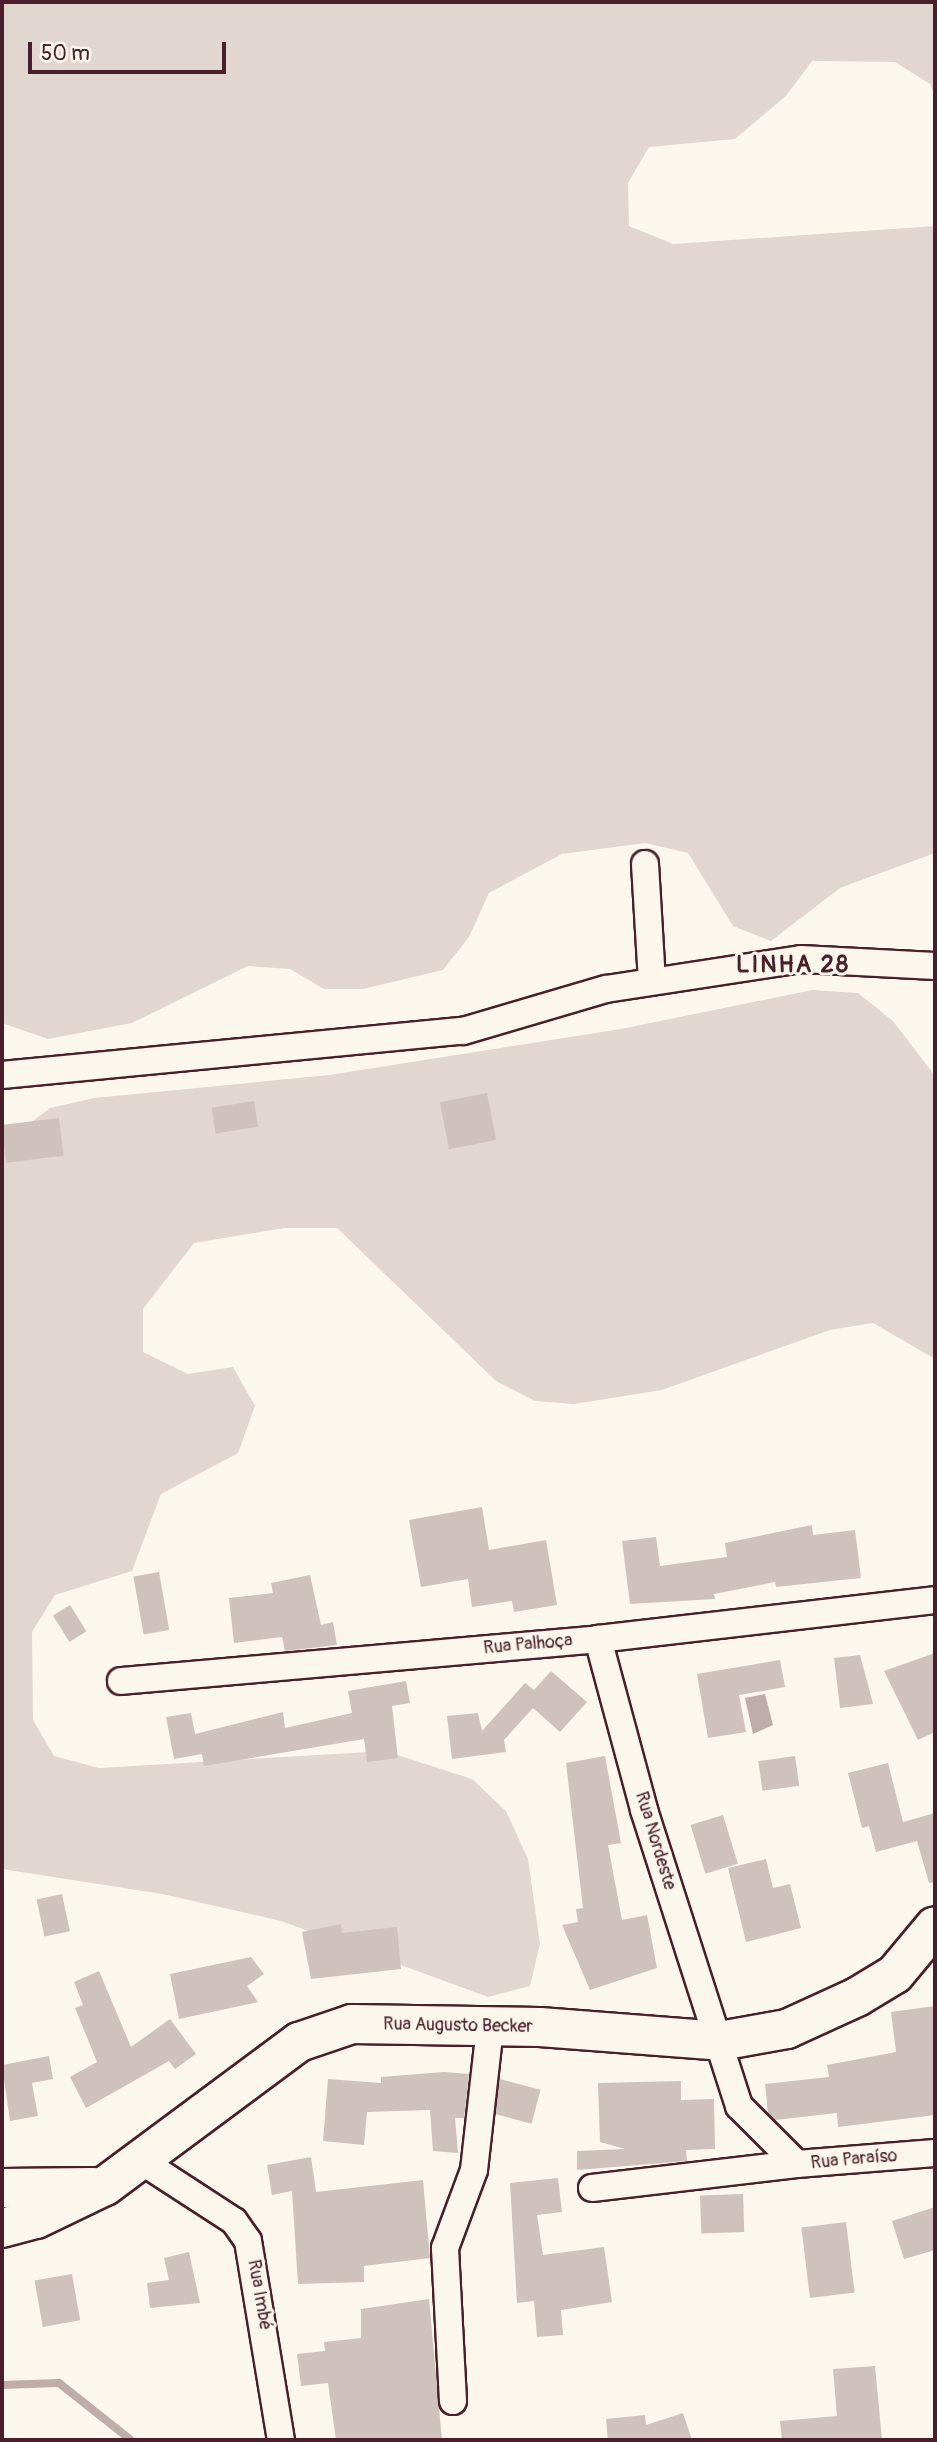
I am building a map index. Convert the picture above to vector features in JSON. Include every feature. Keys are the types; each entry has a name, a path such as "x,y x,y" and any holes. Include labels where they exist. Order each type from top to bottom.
{"main road":[{"name":"Rua Augusto Becker","path":"2,2228 105,2186 143,2162 299,2042 352,2024 490,2028 720,2041 787,2029 857,1997 895,1974 935,1926"},
{"path":"2,2188 105,2186"}],"street":[{"path":"645,864 652,981"},
{"path":"2,1075 463,1031 652,981 801,959 935,966"},
{"name":"Rua Palhoça","path":"121,1681 598,1639 935,1600"},
{"name":"Rua Nordeste","path":"598,1639 643,1810 720,2041"},
{"path":"453,2400 445,2248 474,2170 490,2028"},
{"name":"Rua Paraíso","path":"720,2041 739,2106 797,2164 935,2153"},
{"name":"Rua Imbé","path":"143,2162 234,2221 248,2241 281,2440"},
{"path":"592,2188 797,2164"}],"shaded area":[{"path":"2,2 935,2 935,96 930,84 895,62 812,61 786,96 735,139 649,147 628,183 629,226 673,244 935,226 935,853 840,888 771,941 733,926 688,853 645,843 562,854 489,893 469,937 443,970 363,989 324,989 290,969 248,966 132,1023 48,1039 2,1023"},
{"path":"812,990 858,993 893,1021 935,1076 935,1359 873,1323 830,1330 662,1390 574,1404 535,1401 496,1381 337,1228 285,1228 194,1243 143,1309 143,1352 188,1374 233,1367 255,1406 238,1453 161,1494 132,1571 55,1595 32,1632 33,1720 54,1756 99,1768 385,1751 472,1779 506,1811 528,1859 540,1944 530,1986 488,1997 281,1921 162,1894 2,1869 2,1144 50,1108 94,1098 329,1075 621,1029"},
{"path":"765,1694 773,1725 753,1734 745,1698"}],"building":[{"path":"487,1093 496,1140 449,1149 440,1102"},
{"path":"254,1101 258,1127 216,1133 212,1108"},
{"path":"59,1118 64,1156 6,1163 2,1125"},
{"path":"482,1507 489,1550 546,1540 557,1605 514,1612 512,1601 472,1607 468,1579 421,1587 409,1520"},
{"path":"812,1525 813,1535 855,1530 861,1578 776,1587 775,1582 714,1594 715,1599 630,1604 622,1541 656,1537 660,1566 727,1557 725,1543"},
{"path":"159,1572 169,1630 144,1635 133,1577"},
{"path":"310,1575 321,1625 333,1622 337,1645 285,1651 282,1637 234,1643 229,1598 273,1593 271,1583"},
{"path":"70,1605 86,1631 69,1642 53,1616"},
{"path":"935,1653 935,1732 918,1740 884,1671"},
{"path":"860,1655 873,1704 840,1708 834,1658"},
{"path":"780,1660 785,1687 739,1695 746,1732 708,1738 697,1674"},
{"path":"551,1671 587,1702 560,1732 533,1708 504,1740 506,1752 452,1759 447,1716 478,1713 482,1731 525,1683 534,1690"},
{"path":"406,1681 410,1703 392,1706 398,1758 367,1762 364,1739 204,1766 202,1754 174,1759 166,1717 191,1713 195,1734 283,1712 285,1728 352,1713 348,1691"},
{"path":"605,1756 621,1843 608,1845 622,1920 647,1915 657,1968 590,1990 562,1925 578,1922 576,1909 583,1908 566,1763"},
{"path":"795,1756 799,1786 763,1791 758,1761"},
{"path":"888,1763 903,1822 935,1813 935,1882 929,1883 917,1841 876,1852 869,1826 862,1828 848,1773"},
{"path":"723,1815 738,1864 705,1874 690,1825"},
{"path":"766,1859 773,1888 790,1884 801,1928 746,1942 728,1868"},
{"path":"62,1894 70,1931 44,1937 37,1899"},
{"path":"341,1924 342,1933 397,1927 401,1969 311,1979 302,1932"},
{"path":"251,1957 264,1974 247,1986 258,2002 179,2019 170,1974"},
{"path":"99,1971 131,2047 170,2019 196,2054 175,2069 169,2061 86,2108 70,2077 97,2062 75,2008 83,2005 74,1982"},
{"path":"935,2006 935,2115 838,2127 837,2113 775,2120 768,2113 765,2084 829,2077 827,2065 896,2052 891,2012"},
{"path":"49,2056 53,2079 32,2083 38,2116 10,2121 2,2065"},
{"path":"444,2072 469,2074 464,2118 455,2118 458,2153 433,2151 430,2110 367,2112 364,2145 323,2141 328,2079 381,2083 381,2077"},
{"path":"500,2079 541,2090 532,2124 491,2113"},
{"path":"681,2081 681,2100 714,2099 715,2149 686,2150 687,2161 577,2170 577,2151 625,2149 600,2142 598,2083"},
{"path":"311,2157 316,2192 423,2180 430,2258 364,2266 364,2282 298,2284 292,2191 272,2195 267,2165"},
{"path":"558,2178 562,2212 537,2215 543,2255 604,2247 612,2302 561,2310 563,2335 537,2337 534,2301 517,2303 510,2183"},
{"path":"743,2194 744,2232 701,2233 700,2196"},
{"path":"935,2207 935,2250 904,2259 892,2221"},
{"path":"846,2222 855,2292 810,2298 801,2227"},
{"path":"189,2252 200,2303 150,2308 147,2283 169,2280 164,2258"},
{"path":"72,2274 80,2320 43,2327 35,2281"},
{"path":"429,2299 442,2440 336,2440 328,2383 301,2386 297,2354 325,2351 324,2342 361,2338 361,2309"},
{"path":"875,2366 882,2440 782,2440 780,2421 837,2416 833,2369"},
{"path":"683,2413 692,2440 608,2440 606,2419 645,2415 646,2425"}],"waterway":[{"path":"2,2385 59,2383 131,2440"}],"district":[{"name":"LINHA 28","path":"793,965"}]}
